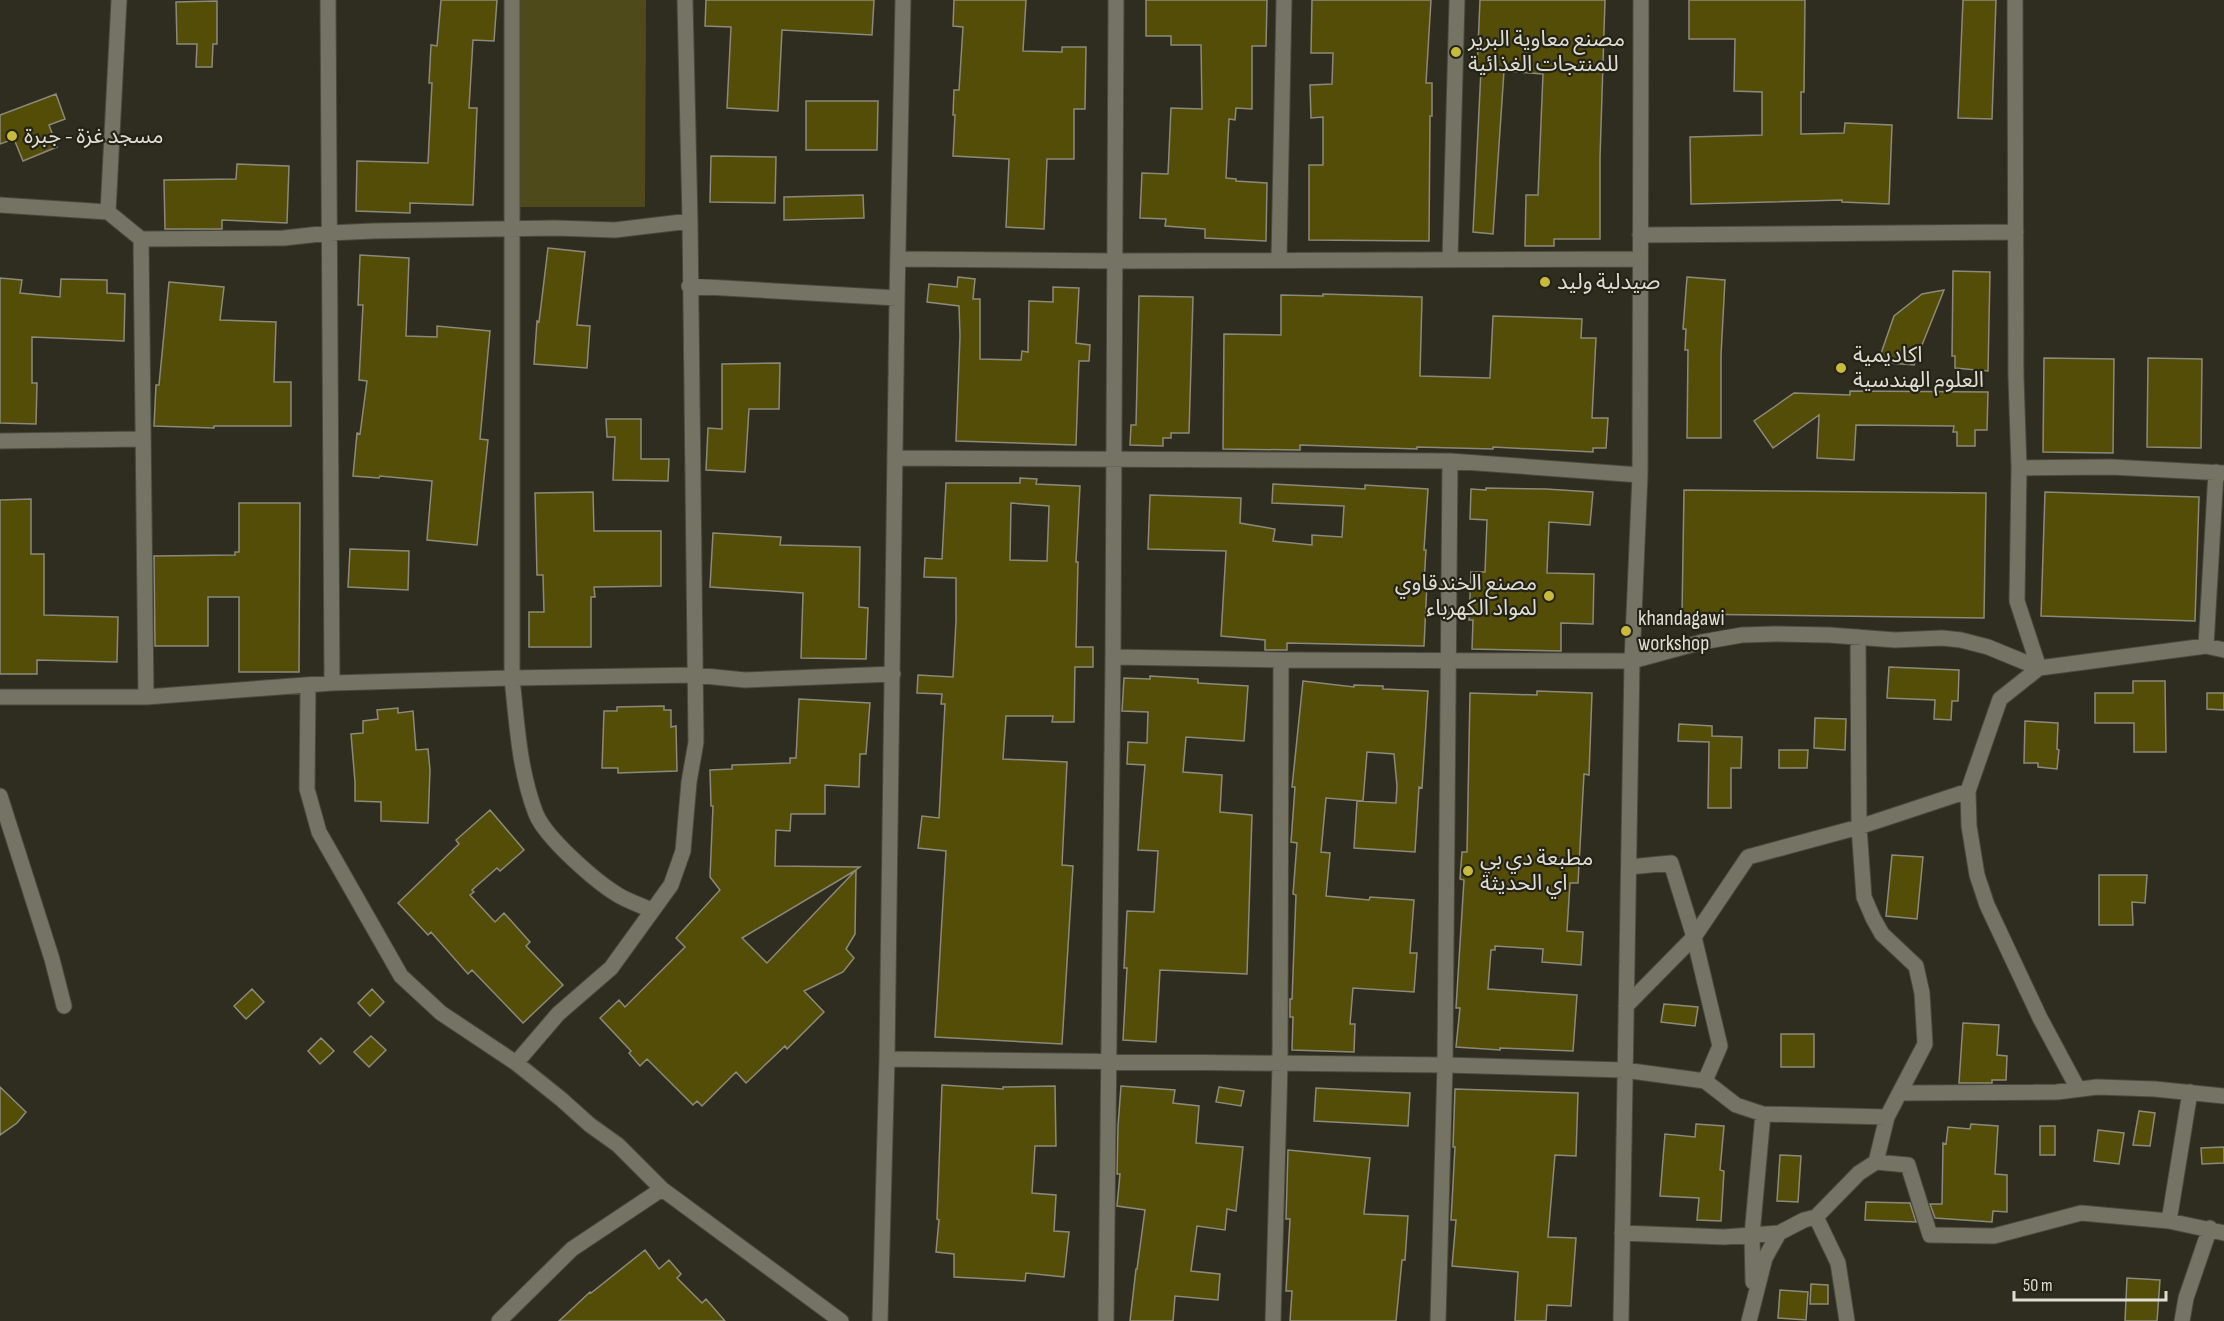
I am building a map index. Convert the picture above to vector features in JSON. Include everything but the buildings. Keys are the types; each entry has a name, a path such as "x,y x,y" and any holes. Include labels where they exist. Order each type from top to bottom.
{"street":[{"path":"108,212 119,0"},
{"path":"328,0 332,684"},
{"path":"512,0 512,678 522,767 537,816 553,838 578,864 617,894 651,910"},
{"path":"516,1063 558,1014 611,968 671,885 683,851 689,782 696,741 685,0"},
{"path":"880,1321 887,1059 903,0"},
{"path":"1106,1321 1113,657 1116,0"},
{"path":"1279,260 1284,0"},
{"path":"1450,260 1457,0"},
{"path":"1621,1321 1632,661 1640,475 1641,0"},
{"path":"2015,0 2019,468 2017,602 2038,668"},
{"path":"0,205 108,212 141,239 284,238 329,232 512,228 615,230 690,221"},
{"path":"1640,235 2016,232"},
{"path":"141,239 146,697"},
{"path":"899,259 1640,260"},
{"path":"689,286 897,298"},
{"path":"0,441 143,439"},
{"path":"895,458 1450,461 1640,475"},
{"path":"1438,1321 1445,1065 1450,461"},
{"path":"2019,468 2111,467 2220,472 2205,646"},
{"path":"1113,657 1632,661 1702,642 1742,635 1775,634 1895,640 1942,638 1961,640 1988,647 2038,668 2205,646 2224,650"},
{"path":"1857,637 1859,827 1864,897 1882,934 1916,966 1922,993 1925,1044 1902,1093 1887,1117 1876,1162"},
{"path":"1273,1321 1280,1064 1281,660"},
{"path":"2038,668 2000,699 1968,791 1972,851 1987,905 2030,997 2078,1089"},
{"path":"0,697 146,697 332,684 512,678 694,675 746,680 893,674"},
{"path":"308,686 307,789 319,832 401,976 441,1013 516,1063 590,1125 618,1145 662,1189 841,1321"},
{"path":"1626,1006 1694,937 1748,857 1859,827 1968,791"},
{"path":"0,796 46,938 64,1006"},
{"path":"1629,867 1671,863 1694,937 1720,1046 1705,1081"},
{"path":"887,1059 1445,1065 1624,1070 1705,1081 1736,1105 1763,1114 1887,1117"},
{"path":"1902,1093 2057,1092 2097,1087 2224,1096"},
{"path":"2169,1221 2190,1092"},
{"path":"1754,1300 1752,1235 1763,1114"},
{"path":"1622,1233 1724,1237 1779,1233 1804,1220 1816,1217 1859,1173 1876,1162 1908,1165 1930,1235 1994,1236 2081,1213 2169,1221 2217,1231 2186,1298 2182,1321"},
{"path":"499,1321 572,1249 662,1189"},
{"path":"1816,1217 1838,1263 1847,1321"},
{"path":"1749,1321 1765,1258 1779,1233"}],"shaded area":[{"path":"519,0 646,0 645,207 519,207"}],"place":[{"name":"مصنع معاوية البرير للمنتجات الغذائية","path":"1456,52"},
{"name":"مسجد غزة - جبرة","path":"12,136"},
{"name":"صيدلية وليد","path":"1545,282"},
{"name":"اكاديمية العلوم الهندسية","path":"1841,368"},
{"name":"مصنع الخندقاوي لمواد الكهرباء","path":"1549,596"},
{"name":"khandagawi workshop","path":"1626,631"},
{"name":"مطبعة دي بي اي الحديثة","path":"1468,871"}]}
